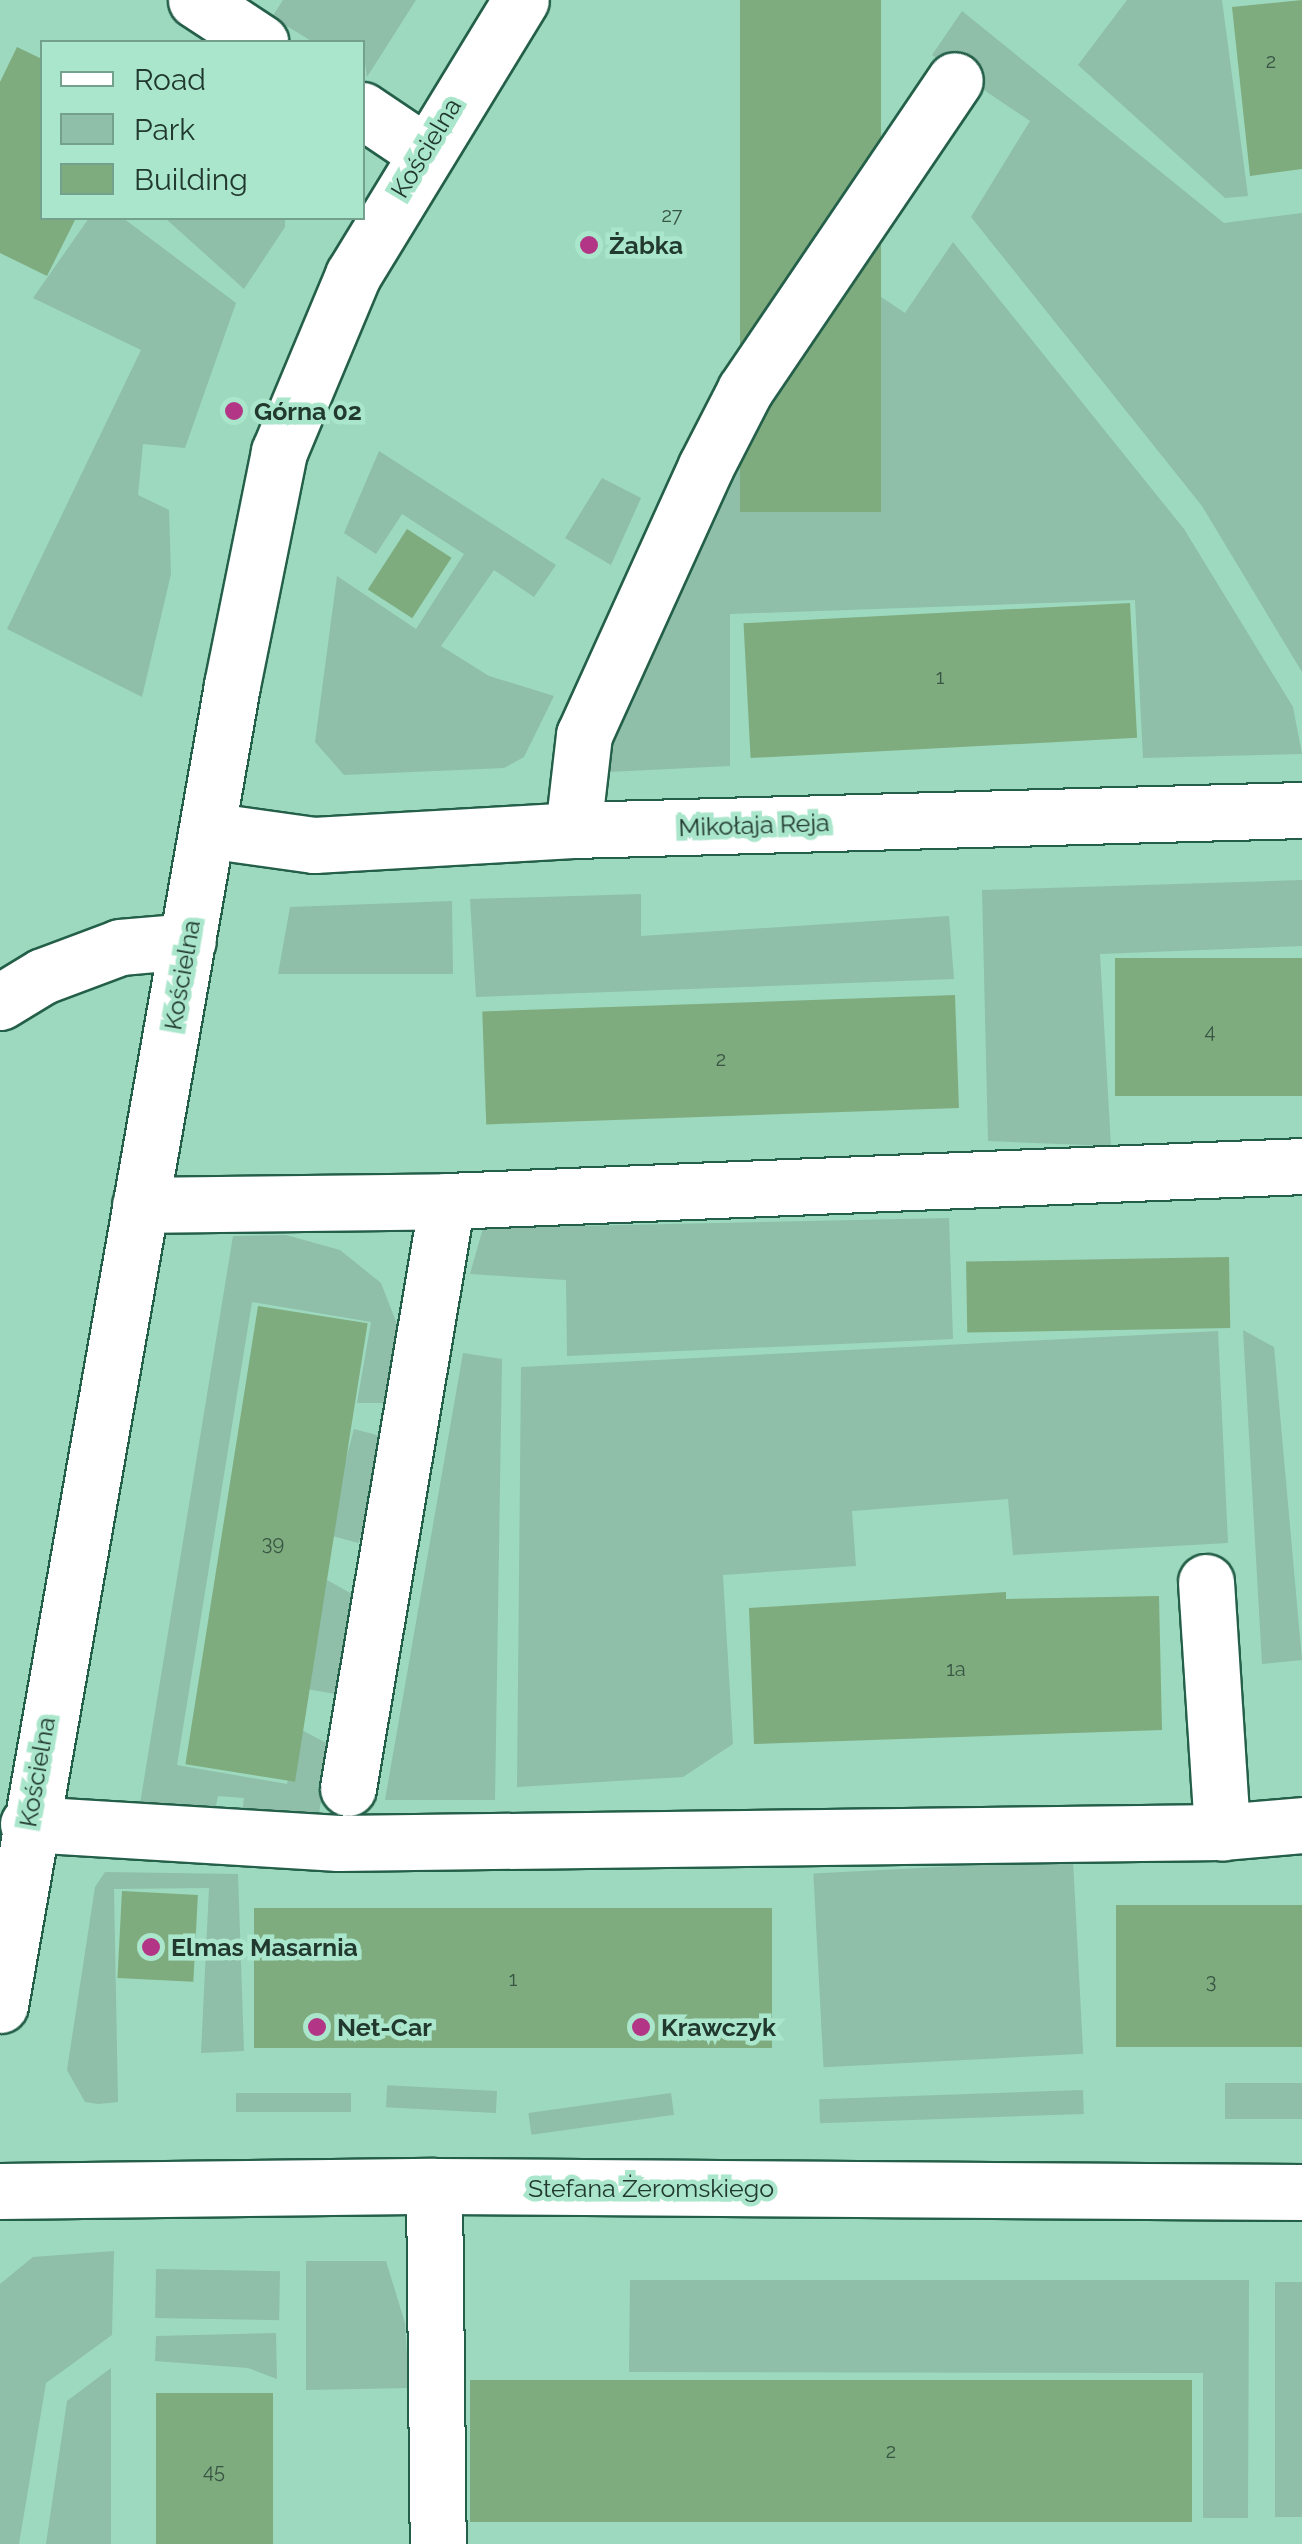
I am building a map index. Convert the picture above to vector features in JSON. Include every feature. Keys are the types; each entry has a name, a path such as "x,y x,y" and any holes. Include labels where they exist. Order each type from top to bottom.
{"street":[{"path":"196,0 257,40"},
{"name":"Kościelna","path":"0,2005 28,1824 279,452 353,275 423,151 521,0"},
{"path":"573,830 584,735 745,390 955,80"},
{"path":"365,112 423,151"},
{"name":"Mikołaja Reja","path":"208,830 314,845 573,830 1302,810"},
{"path":"0,1002 43,976 120,947 188,941"},
{"path":"140,1205 447,1201 1302,1166"},
{"path":"348,1788 447,1201"},
{"path":"1206,1582 1222,1832"},
{"path":"28,1824 338,1842 1222,1832 1302,1825"},
{"path":"434,2186 438,2544"},
{"name":"Stefana Żeromskiego","path":"0,2191 434,2186 1302,2192"}],"green space":[{"path":"283,0 416,0 367,77 365,40 310,40 272,17"},
{"path":"1127,0 1222,0 1248,196 1225,198 1078,65"},
{"path":"962,11 1224,223 1302,213 1302,672 1202,506 971,217 1030,121 932,55"},
{"path":"88,220 126,220 236,303 185,448 143,444 138,495 169,510 171,574 142,697 7,629 141,350 33,298"},
{"path":"167,220 285,220 285,227 244,289"},
{"path":"953,242 1184,529 1293,707 1302,754 1143,758 1135,600 730,614 730,766 608,772 606,737 731,463 847,274 905,313"},
{"path":"379,451 556,565 534,597 494,570 441,646 489,676 554,696 524,757 504,768 344,775 315,742 337,576 416,629 464,554 402,514 376,554 344,533"},
{"path":"602,478 641,498 611,565 565,538"},
{"path":"1302,880 1302,946 1100,954 1111,1146 988,1141 982,890"},
{"path":"641,894 641,936 949,916 954,979 476,997 470,899"},
{"path":"452,901 453,974 278,974 290,907"},
{"path":"949,1218 953,1339 567,1356 566,1280 470,1274 483,1228"},
{"path":"286,1235 340,1250 381,1283 402,1337 395,1403 357,1403 371,1322 252,1302 177,1765 287,1784 298,1728 330,1745 317,1826 241,1820 244,1798 218,1796 213,1820 138,1816 233,1236"},
{"path":"1243,1330 1274,1347 1302,1660 1262,1664"},
{"path":"1218,1331 1228,1543 1013,1555 1008,1499 852,1511 856,1566 723,1575 733,1744 683,1777 517,1787 521,1367"},
{"path":"463,1353 502,1359 495,1800 385,1800"},
{"path":"354,1429 387,1438 359,1543 326,1534"},
{"path":"327,1580 361,1599 346,1696 307,1689"},
{"path":"1073,1860 1083,2054 824,2067 813,1874"},
{"path":"105,1872 238,1874 244,2051 201,2053 209,1888 114,1889 118,2102 98,2104 85,2102 67,2070 95,1887"},
{"path":"1225,2083 1302,2083 1302,2119 1225,2119"},
{"path":"387,2085 497,2091 496,2113 386,2107"},
{"path":"1083,2090 1084,2114 820,2123 819,2099"},
{"path":"236,2093 351,2093 351,2112 236,2112"},
{"path":"671,2093 674,2115 531,2135 528,2113"},
{"path":"114,2251 112,2335 46,2383 19,2544 0,2544 0,2284 33,2257"},
{"path":"306,2261 386,2261 405,2323 409,2388 306,2390"},
{"path":"156,2269 280,2271 279,2320 155,2318"},
{"path":"630,2280 1249,2280 1248,2518 1203,2518 1203,2373 629,2372"},
{"path":"1275,2282 1302,2282 1302,2517 1275,2517"},
{"path":"276,2333 277,2379 248,2368 155,2361 156,2336"},
{"path":"111,2368 111,2544 46,2544 67,2401"}],"building":[{"path":"740,0 881,0 881,512 740,512"},
{"path":"1302,0 1302,169 1250,176 1232,7"},
{"path":"17,47 40,58 40,220 75,220 47,276 0,253 0,82"},
{"path":"407,529 451,558 412,618 368,589"},
{"path":"1130,603 1137,738 751,758 744,623"},
{"path":"1115,958 1302,958 1302,1096 1115,1096"},
{"path":"955,995 959,1108 486,1124 482,1012"},
{"path":"1229,1257 1230,1328 967,1333 966,1262"},
{"path":"258,1306 368,1323 295,1782 185,1764"},
{"path":"1006,1592 1006,1599 1159,1596 1162,1730 754,1744 749,1608"},
{"path":"122,1891 198,1895 193,1982 117,1978"},
{"path":"1116,1905 1302,1905 1302,2047 1116,2047"},
{"path":"254,1908 772,1908 772,2048 254,2048"},
{"path":"470,2380 1192,2380 1192,2522 470,2522"},
{"path":"156,2393 273,2393 273,2544 156,2544"}],"place":[{"name":"Żabka","path":"589,245"},
{"name":"Górna 02","path":"234,411"},
{"name":"Elmas Masarnia","path":"151,1947"},
{"name":"Net-Car","path":"317,2027"},
{"name":"Krawczyk","path":"641,2027"}]}
